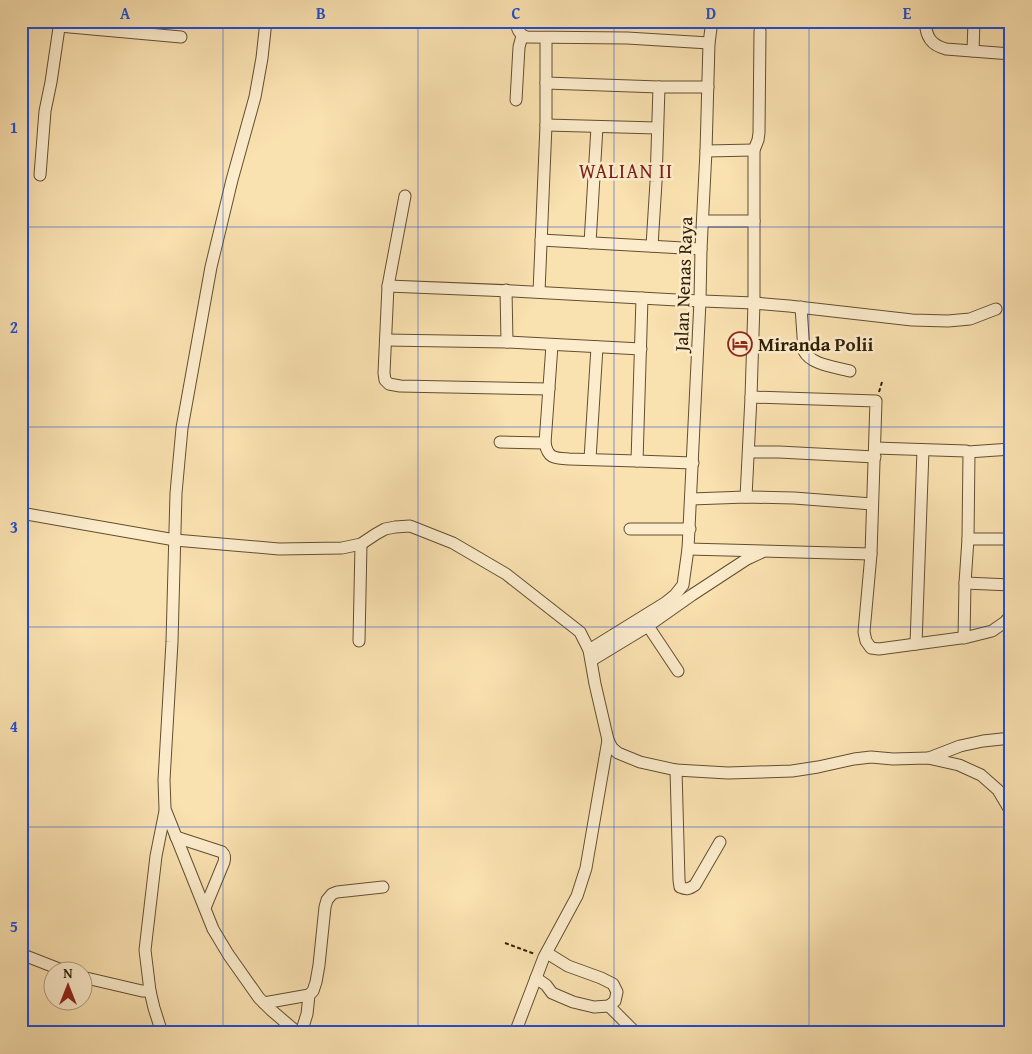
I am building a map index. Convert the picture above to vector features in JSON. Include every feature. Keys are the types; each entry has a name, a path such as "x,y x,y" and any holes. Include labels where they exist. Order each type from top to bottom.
{"street":[{"path":"162,1033 150,991 145,950 156,856 165,809 164,780 172,642 176,493 180,448 192,369 211,267 232,180 256,97 266,21"},
{"path":"516,21 518,32 522,36 527,37 627,38 709,42"},
{"name":"Jalan Nenas Raya","path":"683,585 690,529 709,42 712,21"},
{"path":"925,21 931,42 938,47 1011,54"},
{"path":"973,51 974,21"},
{"path":"40,175 45,111 59,24 181,37"},
{"path":"746,497 754,303 754,150 759,133 760,31"},
{"path":"516,100 519,47 522,36"},
{"path":"539,292 546,125 546,38"},
{"path":"546,82 659,87 708,87"},
{"path":"652,246 659,87"},
{"path":"546,125 657,128"},
{"path":"590,243 597,127"},
{"path":"706,151 754,150"},
{"path":"406,196 388,286 385,380 389,384 400,386 549,389"},
{"path":"703,221 754,221"},
{"path":"541,240 701,249"},
{"path":"388,286 754,303 912,320 948,321 970,319 996,309"},
{"path":"506,290 507,342"},
{"path":"637,460 642,298"},
{"path":"801,307 805,354 820,363 850,370"},
{"path":"386,340 507,342 641,349"},
{"path":"552,345 545,443 547,452 551,456 559,459 637,460 693,464"},
{"path":"590,459 597,347"},
{"path":"751,397 876,401 871,554 864,632 866,641 871,648 964,638 992,631 1005,622 1011,614"},
{"path":"500,442 545,443"},
{"path":"749,452 875,453 923,450 968,452 1011,449"},
{"path":"916,644 923,450"},
{"path":"964,638 968,540 968,452"},
{"path":"691,499 794,498 872,504"},
{"path":"21,513 175,540 279,549 334,549 361,544 385,529 410,526 453,543 506,574 580,632 586,641 590,655 608,740 612,748 618,753 640,762 676,770 728,774 818,767 862,758 928,758 959,765 981,775 998,790 1011,812"},
{"path":"630,529 690,529"},
{"path":"968,540 1011,539"},
{"path":"359,641 361,544"},
{"path":"688,549 871,554"},
{"path":"590,655 648,626 747,559 762,552"},
{"path":"965,583 1011,585"},
{"path":"590,655 675,595 683,585 692,595"},
{"path":"648,626 678,671"},
{"path":"928,758 960,746 1011,738"},
{"path":"515,1033 546,955 583,882 608,740"},
{"path":"676,770 680,886 689,889 695,885 720,842"},
{"path":"165,809 212,929 259,998 299,1033 307,1014 309,995"},
{"path":"176,837 224,854 224,862 205,908"},
{"path":"264,1003 309,995 313,991 319,965 324,914 327,900 332,894 383,887"},
{"path":"21,954 42,962"},
{"path":"536,978 546,984 552,993 573,1002 594,1007 609,1006 615,1001 617,992 613,984 546,955"},
{"path":"92,979 142,991 150,991"},
{"path":"609,1006 632,1030 632,1033"}],"path":[{"path":"505,944 546,955"}],"place":[{"name":"Miranda Polii","path":"740,344"}],"district":[{"name":"WALIAN II","path":"626,171"}]}
